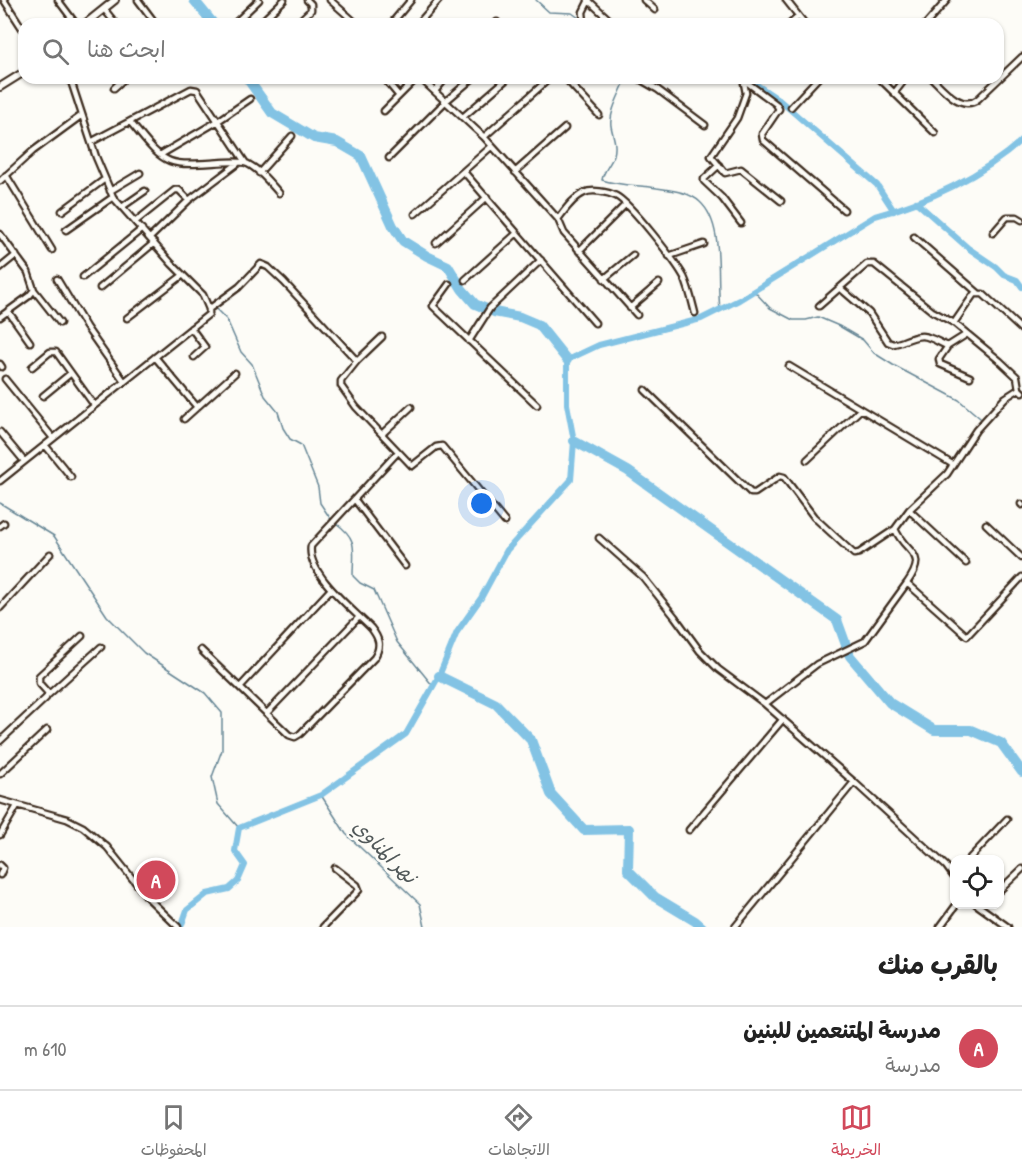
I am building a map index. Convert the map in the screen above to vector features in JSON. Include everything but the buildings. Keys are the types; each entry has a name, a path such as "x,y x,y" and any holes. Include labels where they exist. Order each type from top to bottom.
{"main road":[{"path":"93,18 115,0"},
{"path":"0,87 18,76"}],"street":[{"path":"4,0 18,22"},
{"path":"58,0 72,18"},
{"path":"138,0 152,18"},
{"path":"240,18 259,0"},
{"path":"266,18 284,0"},
{"path":"302,18 311,10 311,4 307,0"},
{"path":"330,0 350,18"},
{"path":"397,18 411,0"},
{"path":"423,18 439,0"},
{"path":"584,18 589,0 608,18"},
{"path":"644,0 655,10"},
{"path":"786,0 798,16"},
{"path":"932,18 947,0"},
{"path":"104,9 111,18"},
{"path":"1004,74 1022,57"},
{"path":"0,481 209,314 203,295 183,276 113,197 91,142 72,84"},
{"path":"114,87 118,84"},
{"path":"389,84 399,96"},
{"path":"384,111 412,84"},
{"path":"426,84 484,137 558,219 564,233 637,315"},
{"path":"435,91 441,84"},
{"path":"389,158 466,84"},
{"path":"463,117 501,84"},
{"path":"484,137 543,84"},
{"path":"571,84 599,115"},
{"path":"648,84 705,125"},
{"path":"745,84 746,93 737,118 712,153 713,158 728,173 737,168 741,169 781,201"},
{"path":"750,84 779,109 762,134 763,140 844,210"},
{"path":"791,107 812,84"},
{"path":"886,84 935,133"},
{"path":"895,92 901,84"},
{"path":"938,84 951,96 971,104 994,84"},
{"path":"91,142 191,89 197,90 218,120 242,162 259,173 279,193"},
{"path":"160,155 250,99"},
{"path":"0,181 33,151 82,115"},
{"path":"130,122 160,155 169,161 210,165 242,162"},
{"path":"515,172 565,128"},
{"path":"259,173 292,136"},
{"path":"415,214 492,146"},
{"path":"100,288 152,240 189,200 242,162"},
{"path":"719,165 704,178 704,181 722,198 741,224"},
{"path":"464,172 596,323"},
{"path":"110,191 140,173"},
{"path":"6,175 52,250"},
{"path":"62,211 105,179"},
{"path":"135,222 175,190 189,200"},
{"path":"122,207 146,191"},
{"path":"558,219 572,201 585,192 602,192 616,196 626,204 684,277 695,313"},
{"path":"66,230 113,197"},
{"path":"436,243 487,197"},
{"path":"579,251 626,204"},
{"path":"993,233 1007,217 1017,217 1022,220"},
{"path":"83,278 142,229"},
{"path":"465,280 517,233"},
{"path":"0,234 2,241 16,255 28,273 34,290 60,323"},
{"path":"914,237 1022,330"},
{"path":"669,256 704,244"},
{"path":"0,268 16,255"},
{"path":"604,279 633,255"},
{"path":"469,341 490,308 541,260"},
{"path":"645,390 751,493 755,493 780,476 784,477 814,517 851,552 860,553 895,529 909,510 946,474 976,430 1005,398 1020,386 1014,374 967,334 932,311 871,263 819,306"},
{"path":"209,309 239,287 261,264 268,267 284,282 357,361"},
{"path":"127,318 183,276"},
{"path":"57,279 86,327 124,381"},
{"path":"630,308 658,283"},
{"path":"449,284 433,306 537,405"},
{"path":"840,288 870,313 888,342 897,344 922,336 948,346"},
{"path":"0,317 34,290"},
{"path":"954,324 974,294 978,293"},
{"path":"8,311 30,342"},
{"path":"191,328 205,347 194,357"},
{"path":"967,334 948,346 939,359 940,364 970,377"},
{"path":"382,337 357,361 342,381 341,387 362,414 383,433 412,466 436,447 442,446 505,522"},
{"path":"32,367 52,351 56,352 94,405"},
{"path":"155,357 197,407"},
{"path":"789,366 952,464"},
{"path":"43,396 71,373"},
{"path":"184,419 235,373"},
{"path":"5,379 52,438"},
{"path":"383,433 411,407"},
{"path":"807,460 860,410"},
{"path":"0,432 24,461"},
{"path":"45,445 71,477"},
{"path":"201,650 290,735 300,734 374,658 380,645 377,636 332,589 312,562 310,552 312,542 355,500 398,452"},
{"path":"355,500 405,566"},
{"path":"909,510 966,563"},
{"path":"986,524 1022,558"},
{"path":"765,704 792,682 839,652 865,641 916,570 917,562 911,550 898,537 895,529"},
{"path":"599,538 643,577 700,651 718,669 783,719 950,870"},
{"path":"0,608 50,554"},
{"path":"907,584 966,636 1022,577"},
{"path":"240,687 332,589"},
{"path":"267,713 360,617"},
{"path":"48,694 39,683 39,676 82,636"},
{"path":"0,741 101,647"},
{"path":"689,830 783,719"},
{"path":"0,774 47,730"},
{"path":"735,927 854,782"},
{"path":"0,800 67,819 83,827 106,848 148,898 178,927"},
{"path":"0,834 17,806"},
{"path":"973,855 1007,819"},
{"path":"0,865 3,868 0,875"},
{"path":"323,927 359,890 357,885 335,868"},
{"path":"1004,885 1022,869"},
{"path":"940,927 953,909"},
{"path":"982,910 1008,927"}],"waterway":[{"path":"194,0 209,18"},
{"path":"536,0 549,12 572,13 579,18"},
{"path":"251,84 272,113 314,138 337,142 361,156 393,226 403,241 448,266 462,289 475,304 539,325 567,360"},
{"path":"624,84 613,109 611,121 615,151 602,180 674,191 691,196 700,202 708,212 716,238 720,309"},
{"path":"756,84 778,99 877,185 894,211"},
{"path":"181,927 187,910 207,894 229,889 238,881 245,865 235,851 239,828 321,795 406,734 439,676 457,632 481,598 507,550 571,480 574,441 567,404 567,360 599,345 701,319 739,300 875,216 934,195 972,176 1022,140"},
{"path":"916,202 968,248 1004,275 1017,280 1022,287"},
{"path":"754,291 770,308 793,320 818,317 839,326 863,340 874,353 893,365 959,400 980,418"},
{"path":"215,308 227,320 241,352 252,364 265,396 278,412 283,428 290,439 301,445 318,487 320,503 332,521"},
{"path":"574,441 628,471 837,620 850,656 890,703 934,730 971,730 1001,743 1022,772"},
{"path":"0,503 54,536 107,616 144,653 205,693 222,713 222,750 212,777 218,804 239,828"},
{"path":"336,523 348,535 353,546 353,576 360,583 374,590 397,642 433,686"},
{"path":"439,676 496,704 531,740 551,794 584,830 629,829 628,870 655,897 702,927"},
{"name":"نهر المناوي","path":"321,795 346,834 420,904 425,927"}],"place":[{"name":"مدرسة المتنعمين للبنين","path":"156,880"}]}
